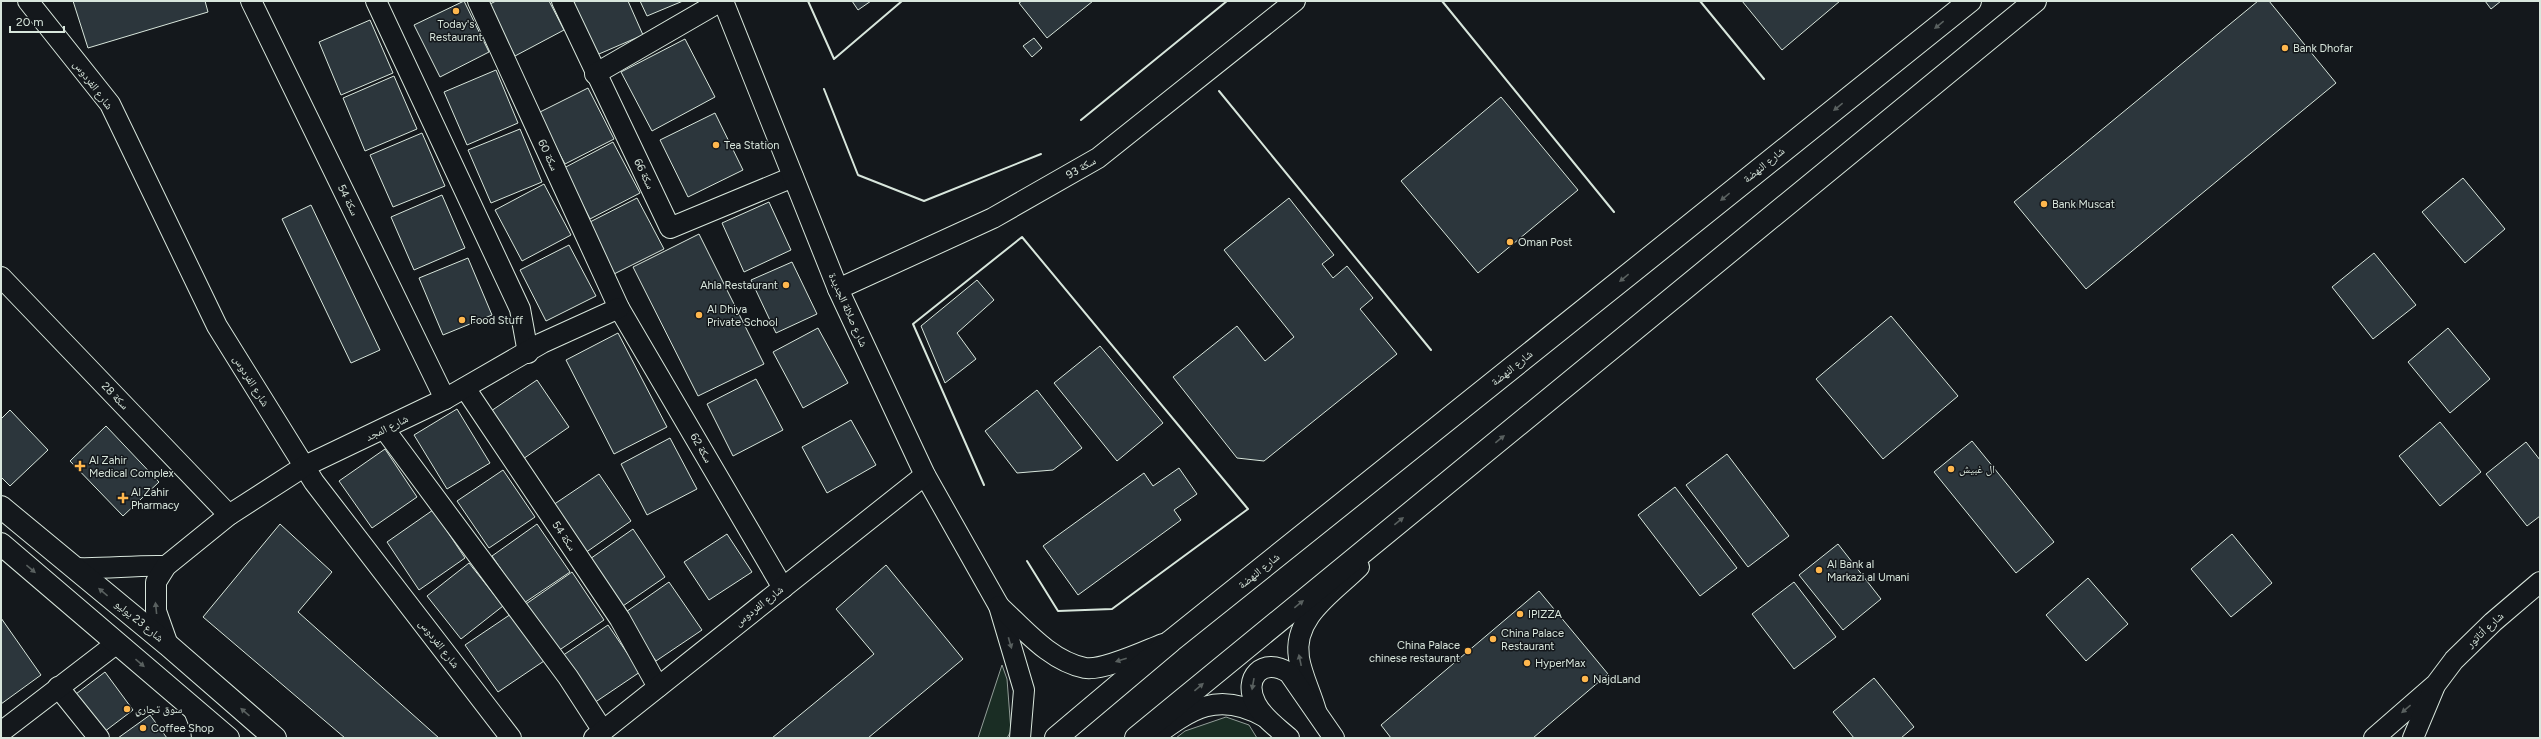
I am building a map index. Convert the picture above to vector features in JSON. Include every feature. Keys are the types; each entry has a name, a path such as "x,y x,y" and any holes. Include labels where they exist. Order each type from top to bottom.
{"main road":[{"name":"شارع النهضة","path":"1056,738 1170,641 1970,1"},
{"path":"1136,738 2035,1"},
{"name":"شارع 23 يوليو","path":"1,507 168,645 275,738"},
{"path":"1,544 228,738"}],"street":[{"name":"شارع الفردوس","path":"28,1 110,104 217,326 314,482 511,738"},
{"name":"سكة 54","path":"251,1 445,400"},
{"name":"سكة 60","path":"478,1 619,308"},
{"name":"سكة 66","path":"562,1 595,74 670,228 793,177"},
{"path":"595,74 722,1"},
{"name":"شارع صلالة الجديدة","path":"722,1 838,289 925,475 999,606 1024,690 1020,738"},
{"name":"سكة 93","path":"838,289 993,218 1098,158 1295,1"},
{"path":"383,4 520,309 528,353"},
{"name":"سكة 28","path":"1,277 229,515"},
{"name":"شارع المجد","path":"168,645 158,619 155,600 156,582 166,566 229,515 305,466 385,430 445,400 528,353 542,343 619,308"},
{"name":"سكة 62","path":"619,308 783,588"},
{"name":"سكة 54","path":"465,388 620,619 658,687"},
{"path":"385,430 568,677 599,734"},
{"name":"شارع الفردوس","path":"599,734 925,475"},
{"path":"1316,711 1299,657 1298,641 1302,629 1316,608 1365,561 1378,539"},
{"path":"76,568 103,569 130,565 166,566"},
{"name":"شارع أتاتور","path":"2374,738 2436,684 2454,660 2493,622 2540,582"},
{"name":"شارع صلالة الجديدة","path":"999,606 1051,654 1085,668 1118,662 1170,641"},
{"path":"4,731 58,687 116,643"},
{"path":"1289,738 1257,705 1251,687 1259,670 1268,666 1280,667 1289,673 1334,738"},
{"name":"شارع أتاتور","path":"2413,738 2436,684"},
{"path":"58,687 99,738"},
{"path":"1152,738 1189,711 1203,706 1238,705 1249,708 1269,719"},
{"path":"193,708 202,738"}],"green space":[{"path":"1002,665 1007,679 1011,731 1007,738 978,738"},
{"path":"1226,717 1249,725 1257,738 1176,738 1185,731"}],"building":[{"path":"73,1 205,1 208,12 88,48"},
{"path":"464,1 489,52 440,77 414,25"},
{"path":"496,1 549,1 564,30 515,56 488,5"},
{"path":"577,1 628,1 643,35 592,57 569,4"},
{"path":"640,1 683,1 647,16"},
{"path":"852,1 871,1 858,10"},
{"path":"1022,1 1093,1 1047,38 1019,3"},
{"path":"1742,1 1840,1 1782,50"},
{"path":"2258,1 2269,1 2336,83 2086,289 2014,202"},
{"path":"2485,1 2501,1 2491,9"},
{"path":"370,20 393,73 341,95 319,42"},
{"path":"1034,38 1042,48 1032,57 1023,46"},
{"path":"685,39 715,97 652,131 621,72"},
{"path":"496,70 518,123 467,145 444,92"},
{"path":"394,76 417,129 365,151 343,98"},
{"path":"588,88 614,139 565,164 538,113"},
{"path":"1501,97 1578,190 1478,273 1401,181"},
{"path":"715,113 743,170 688,197 660,140"},
{"path":"520,129 542,182 491,203 468,150"},
{"path":"422,133 445,186 393,207 370,155"},
{"path":"613,142 640,193 590,219 564,168"},
{"path":"2463,178 2505,229 2465,263 2422,212"},
{"path":"544,184 571,235 522,261 495,210"},
{"path":"442,195 465,248 414,270 391,217"},
{"path":"637,198 664,249 614,274 588,223"},
{"path":"1289,198 1334,255 1322,264 1333,278 1347,266 1373,298 1360,309 1397,354 1264,461 1237,458 1173,377 1237,326 1265,361 1294,337 1224,250"},
{"path":"769,202 791,250 744,272 722,223"},
{"path":"311,205 380,350 351,363 282,219"},
{"name":"Al Dhiya Private School","path":"699,234 764,364 698,396 633,267"},
{"path":"569,245 596,296 546,321 520,270"},
{"path":"2374,253 2416,305 2373,339 2332,287"},
{"path":"468,258 492,315 443,335 419,278"},
{"path":"792,262 817,314 776,333 751,280"},
{"path":"977,280 994,300 957,333 976,359 945,383 921,326"},
{"path":"1891,316 1958,396 1883,459 1816,379"},
{"path":"818,328 848,383 803,408 773,352"},
{"path":"2448,328 2490,379 2450,413 2408,362"},
{"path":"618,333 667,427 614,454 566,360"},
{"path":"1100,346 1163,423 1117,461 1054,383"},
{"path":"756,379 783,430 733,456 707,404"},
{"path":"537,380 569,427 523,459 491,411"},
{"path":"1037,390 1082,448 1053,470 1017,473 985,431"},
{"path":"457,409 490,463 447,489 414,435"},
{"path":"10,410 48,450 10,486 1,477 1,419"},
{"path":"851,420 876,465 827,493 802,447"},
{"path":"2440,422 2481,472 2440,506 2399,456"},
{"path":"106,426 159,482 123,516 70,461"},
{"path":"670,438 697,489 647,515 621,464"},
{"path":"1972,441 2054,542 2016,573 1934,472"},
{"path":"2526,442 2540,460 2540,516 2527,526 2486,474"},
{"path":"385,449 417,497 372,528 339,481"},
{"path":"1727,454 1789,536 1748,567 1686,485"},
{"path":"1179,468 1197,494 1174,510 1181,520 1078,595 1043,546 1144,473 1153,486"},
{"path":"503,470 535,517 489,548 457,501"},
{"path":"599,474 631,521 585,553 553,505"},
{"path":"1675,487 1737,568 1700,596 1638,515"},
{"path":"433,510 465,558 419,590 387,542"},
{"path":"280,524 332,572 298,612 439,738 345,738 203,617"},
{"path":"537,524 570,572 524,603 492,556"},
{"path":"633,529 665,577 620,608 587,561"},
{"path":"727,534 752,572 709,600 684,562"},
{"path":"2232,534 2272,583 2231,617 2191,569"},
{"path":"1838,544 1881,599 1843,630 1799,575"},
{"path":"469,563 503,606 461,639 427,596"},
{"path":"886,565 963,659 868,738 772,738 874,654 836,609"},
{"path":"572,572 604,620 558,651 526,604"},
{"path":"2088,578 2128,624 2086,661 2046,615"},
{"path":"669,582 702,630 656,661 623,614"},
{"path":"1794,582 1836,637 1794,669 1752,614"},
{"name":"HyperMax","path":"1539,591 1608,674 1533,738 1391,738 1381,725"},
{"path":"511,614 544,661 498,692 465,645"},
{"path":"1,618 41,675 1,704"},
{"path":"608,625 640,672 594,703 562,656"},
{"path":"105,672 133,710 100,735 72,697"},
{"path":"1874,678 1914,727 1901,738 1854,738 1833,712"},
{"path":"150,715 167,738 118,738"}],"wall":[{"path":"808,1 834,59 902,1"},
{"path":"1081,120 1227,1"},
{"path":"1442,1 1614,212"},
{"path":"1700,1 1764,79"},
{"path":"824,89 858,175 924,201 1041,154"},
{"path":"1219,91 1431,350"},
{"path":"984,485 913,324 1022,237 1248,509 1112,609 1058,611 1027,561"}],"place":[{"name":"Today's Restaurant","path":"456,11"},
{"name":"Bank Dhofar","path":"2285,48"},
{"name":"Tea Station","path":"716,145"},
{"name":"Bank Muscat","path":"2044,204"},
{"name":"Oman Post","path":"1510,242"},
{"name":"Ahla Restaurant","path":"786,285"},
{"name":"Al Dhiya Private School","path":"699,315"},
{"name":"Food Stuff","path":"462,320"},
{"name":"Al Zahir Medical Complex","path":"80,466"},
{"name":"ال غبيش","path":"1951,469"},
{"name":"Al Zahir Pharmacy","path":"123,498"},
{"name":"Al Bank al Markazi al Umani","path":"1819,570"},
{"name":"IPIZZA","path":"1520,614"},
{"name":"China Palace Restaurant","path":"1493,639"},
{"name":"China Palace chinese restaurant","path":"1468,651"},
{"name":"HyperMax","path":"1527,663"},
{"name":"NajdLand","path":"1585,679"},
{"name":"سوق تجاري","path":"127,709"},
{"name":"Coffee Shop","path":"143,728"}]}
